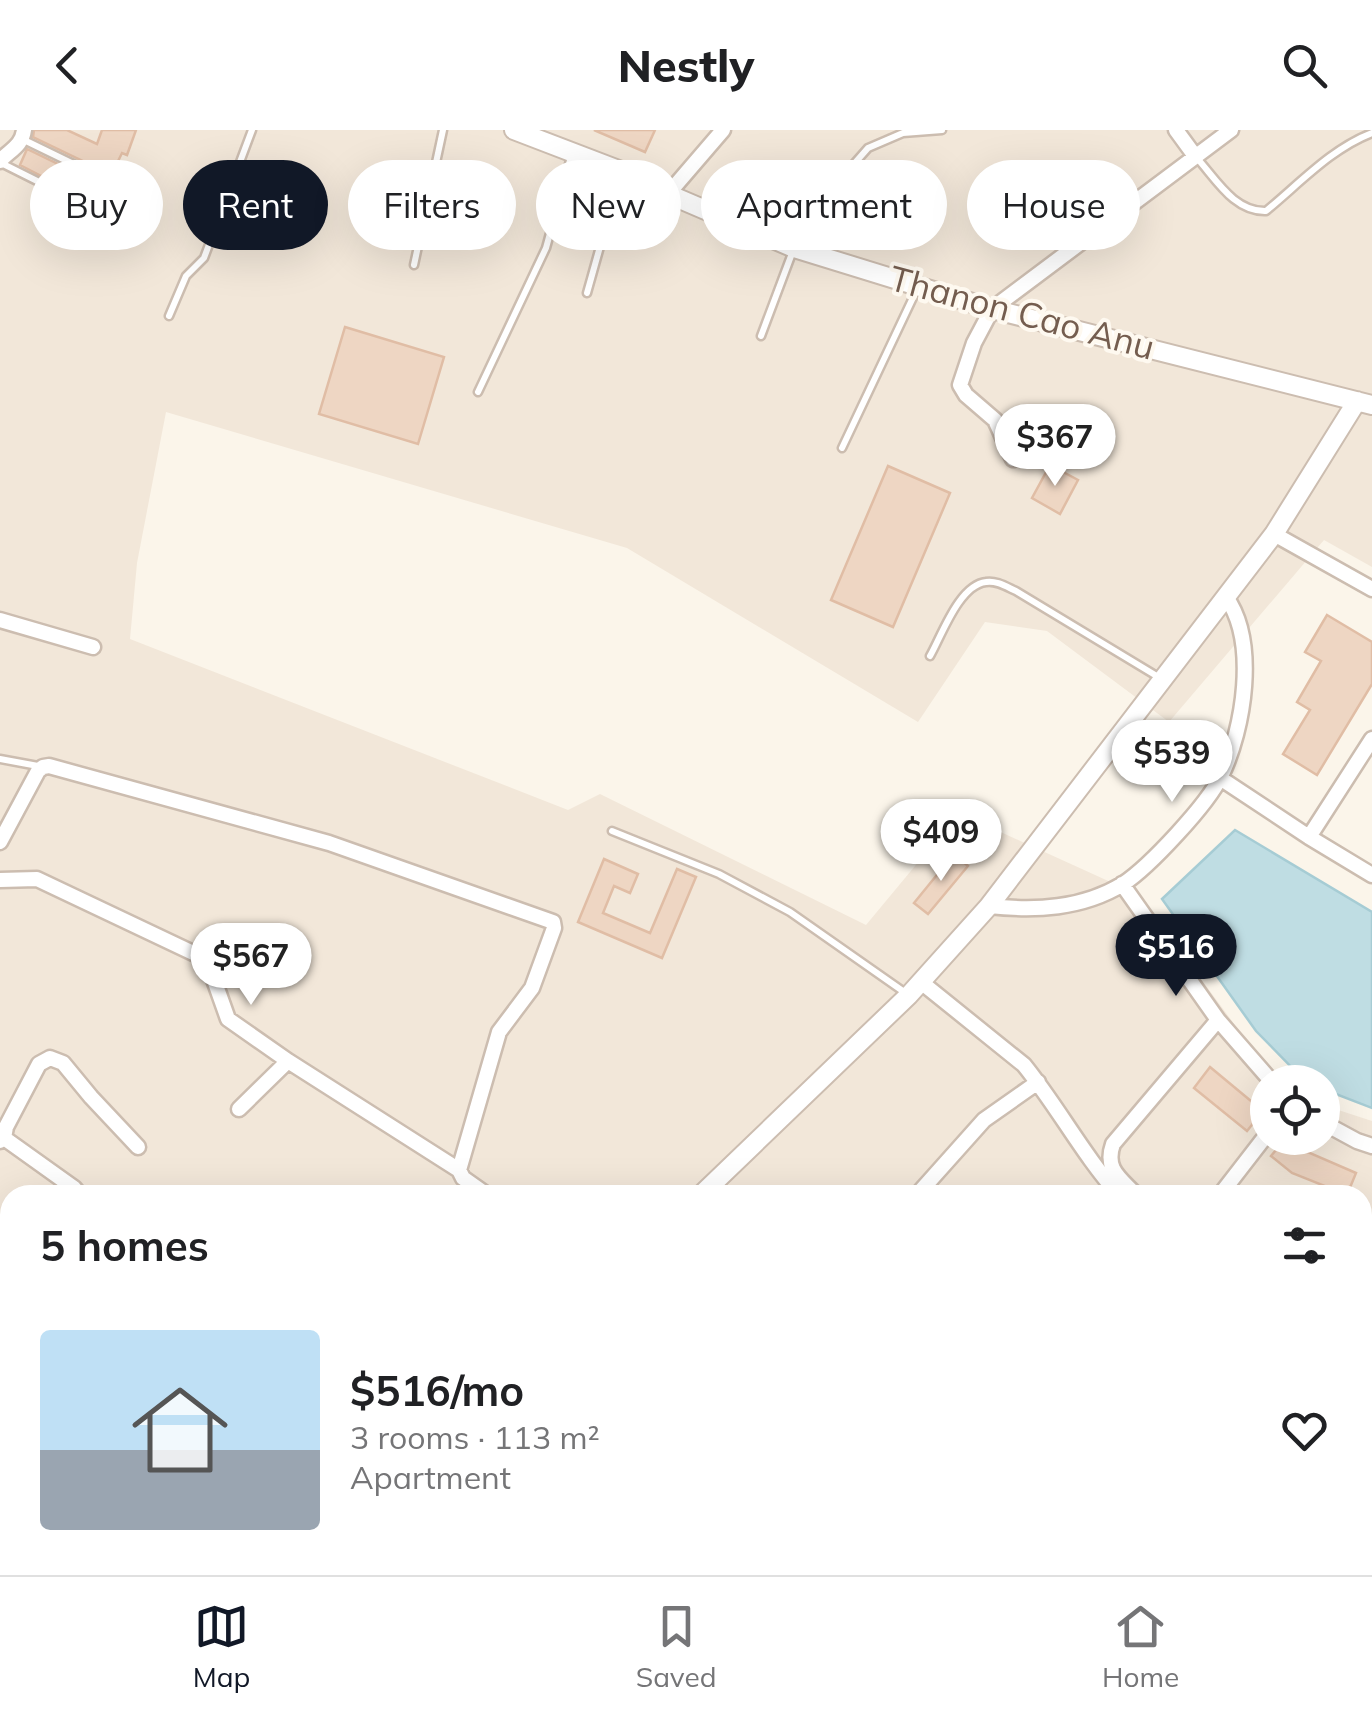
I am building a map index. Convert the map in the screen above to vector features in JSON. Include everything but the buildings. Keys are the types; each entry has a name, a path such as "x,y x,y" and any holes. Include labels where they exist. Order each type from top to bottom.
{"street":[{"name":"Thanon Cao Anu","path":"514,130 551,136 573,152 593,160"},
{"path":"681,179 723,130"},
{"path":"1176,130 1196,156"},
{"path":"1013,460 995,420 960,386 974,343 992,309 1231,130"},
{"path":"0,162 17,148 23,135"},
{"name":"Thanon Cao Anu","path":"801,250 992,309 1364,403"},
{"path":"711,1185 915,989 988,906 1274,534 1364,403"},
{"path":"1274,534 1372,589"},
{"path":"988,906 1050,909 1122,884 1145,866 1204,803 1220,778 1239,718 1245,668 1241,625 1226,598"},
{"path":"0,620 93,647"},
{"path":"1309,838 1372,739"},
{"path":"0,842 43,767 62,769 329,843 553,922 554,928 532,988 499,1032 463,1182 228,1019 207,960"},
{"path":"1220,778 1372,875"},
{"path":"0,880 37,879 248,978"},
{"path":"1122,884 1218,1020 1257,1065"},
{"path":"915,989 1024,1066 1110,1185"},
{"path":"1126,1185 1109,1163 1112,1144 1218,1020"},
{"path":"70,1185 8,1139 2,1139 38,1064 50,1058 63,1063 138,1147"},
{"path":"239,1109 288,1061"},
{"path":"927,1185 984,1120 1038,1082"},
{"path":"1340,1132 1372,1146"},
{"path":"1228,1185 1251,1155"}],"lane":[{"path":"169,316 186,276 204,258 252,130"},
{"path":"414,265 443,130"},
{"path":"857,160 868,148 903,133 942,130"},
{"path":"1196,156 1239,205 1254,212 1266,212 1334,154 1356,138 1372,133"},
{"path":"23,135 70,160"},
{"path":"478,392 546,248 573,152"},
{"path":"0,162 30,177"},
{"path":"587,293 599,250"},
{"path":"762,336 793,250"},
{"path":"842,448 918,286"},
{"path":"930,656 964,594 986,581 1016,591 1161,679"},
{"path":"0,759 43,767"},
{"path":"612,831 719,874 915,989"}],"shaded area":[{"path":"0,130 1372,130 1372,567 1324,540 1169,722 1047,631 985,622 918,722 627,548 166,412 137,563 130,639 568,810 600,794 866,925 959,813 1139,895 1268,1065 1250,1065 1250,1155 1340,1155 1340,1111 1372,1121 1372,1185 0,1185"}],"water":[{"path":"1235,830 1372,912 1372,1108 1340,1096 1340,1065 1289,1065 1256,1031 1162,899"}]}
